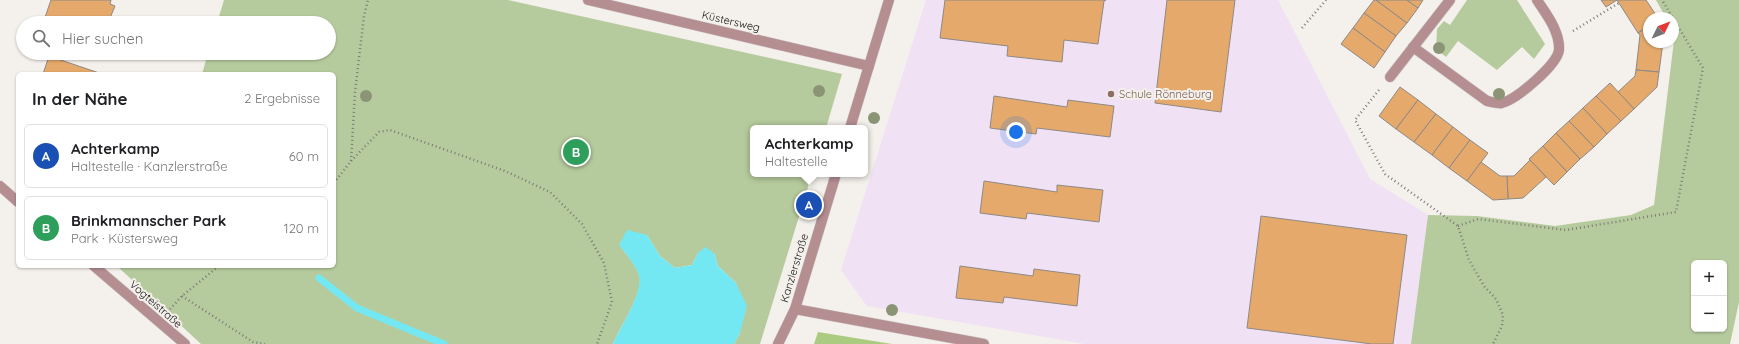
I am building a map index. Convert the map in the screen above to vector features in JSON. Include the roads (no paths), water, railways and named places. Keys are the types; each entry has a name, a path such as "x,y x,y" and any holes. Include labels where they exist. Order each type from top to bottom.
{"street":[{"name":"Küstersweg","path":"588,0 869,66"},
{"path":"851,125 889,0"},
{"path":"1390,77 1450,0"},
{"path":"1413,47 1487,101 1500,104 1510,100 1540,76 1552,63 1559,50 1556,31 1537,0"},
{"name":"Kanzlerstraße","path":"778,344 795,309 835,177"},
{"path":"0,186 16,200"},
{"name":"Vogteistraße","path":"96,268 160,321 184,344"},
{"path":"795,309 984,344"}],"water":[{"path":"627,230 647,235 660,256 675,268 692,265 698,253 705,247 714,253 718,266 736,283 747,306 740,333 734,344 613,344 631,308 640,280 632,262 619,245"}],"waterway":[{"path":"319,278 357,308 444,344"}],"place":[{"name":"Schule Rönneburg","path":"1111,94"},
{"name":"Brinkmannscher Park","path":"576,152"},
{"name":"Achterkamp","path":"809,205"}]}
